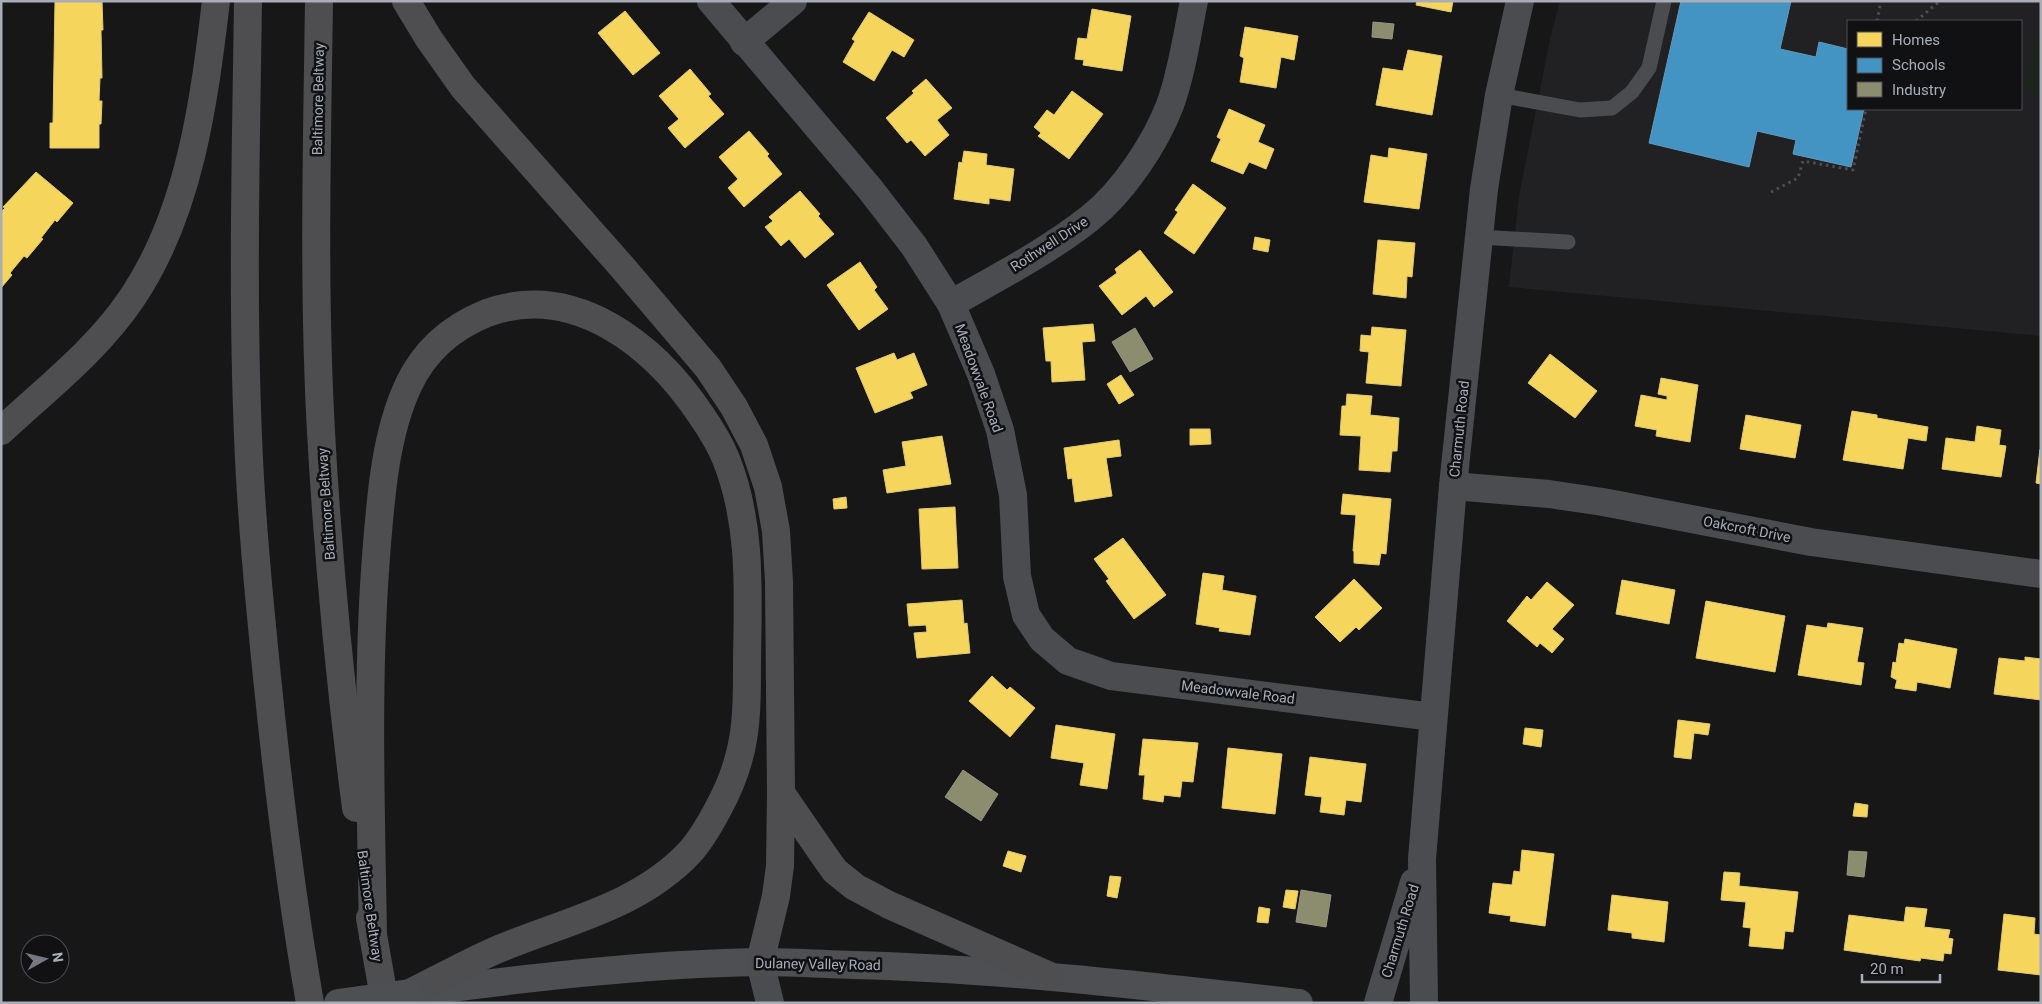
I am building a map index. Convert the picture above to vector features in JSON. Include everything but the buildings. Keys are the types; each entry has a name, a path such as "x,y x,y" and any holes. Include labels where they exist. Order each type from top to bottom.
{"highway":[{"path":"1,431 102,336 132,299 151,265 171,223 187,173 200,107 216,1"},
{"path":"248,1 245,239 248,436 260,605 279,791 310,1003"},
{"name":"Baltimore Beltway","path":"319,1 315,236 321,431 333,598 352,777 373,936 385,1003"},
{"path":"406,1 429,39 463,87 623,268 708,368 734,407 754,445 768,487 776,531 779,582 780,866 776,896 760,962"},
{"path":"373,936 370,654 380,508 392,435 408,386 428,353 448,333 473,319 501,308 528,306 558,307 586,314 616,329 650,354 682,388 725,456 745,530 748,576 747,714 740,759 729,788 692,850 669,871 641,891 616,904 495,951 410,994"},
{"path":"781,793 812,841 830,864 855,888 889,905 1050,976"},
{"path":"301,951 304,1003"}],"main road":[{"name":"Dulaney Valley Road","path":"338,1003 497,982 657,967 760,962 906,966 1050,976 1299,1003"}],"street":[{"name":"Meadowvale Road","path":"711,1 870,189 914,246 951,304 981,374 1000,430 1013,495 1017,576 1026,615 1042,640 1068,661 1111,676 1433,717"},
{"path":"744,42 792,1"},
{"name":"Rothwell Drive","path":"951,304 1056,242 1091,217 1125,182 1151,145 1170,104 1183,57 1194,1"},
{"name":"Charmuth Road","path":"1424,1003 1422,859 1453,486 1484,189 1500,95 1520,1"},
{"name":"Oakcroft Drive","path":"1453,486 1585,499 1811,542 2041,574"},
{"name":"Charmuth Road","path":"1378,1003 1422,859"},
{"path":"752,1003 760,962"},
{"path":"760,962 770,1003"}],"lane":[{"path":"1500,95 1580,110 1612,108 1632,92 1649,68 1664,1"},
{"path":"1479,237 1568,242"}],"path":[{"path":"1877,20 1881,1"},
{"path":"1917,20 1940,1"},
{"path":"1771,192 1798,178 1803,161 1853,170 1866,110"}],"shaded area":[{"path":"1560,1 2041,1 2041,336 1509,287 1519,196 1550,39"},
{"path":"2041,21 2041,95 2024,90"}]}
